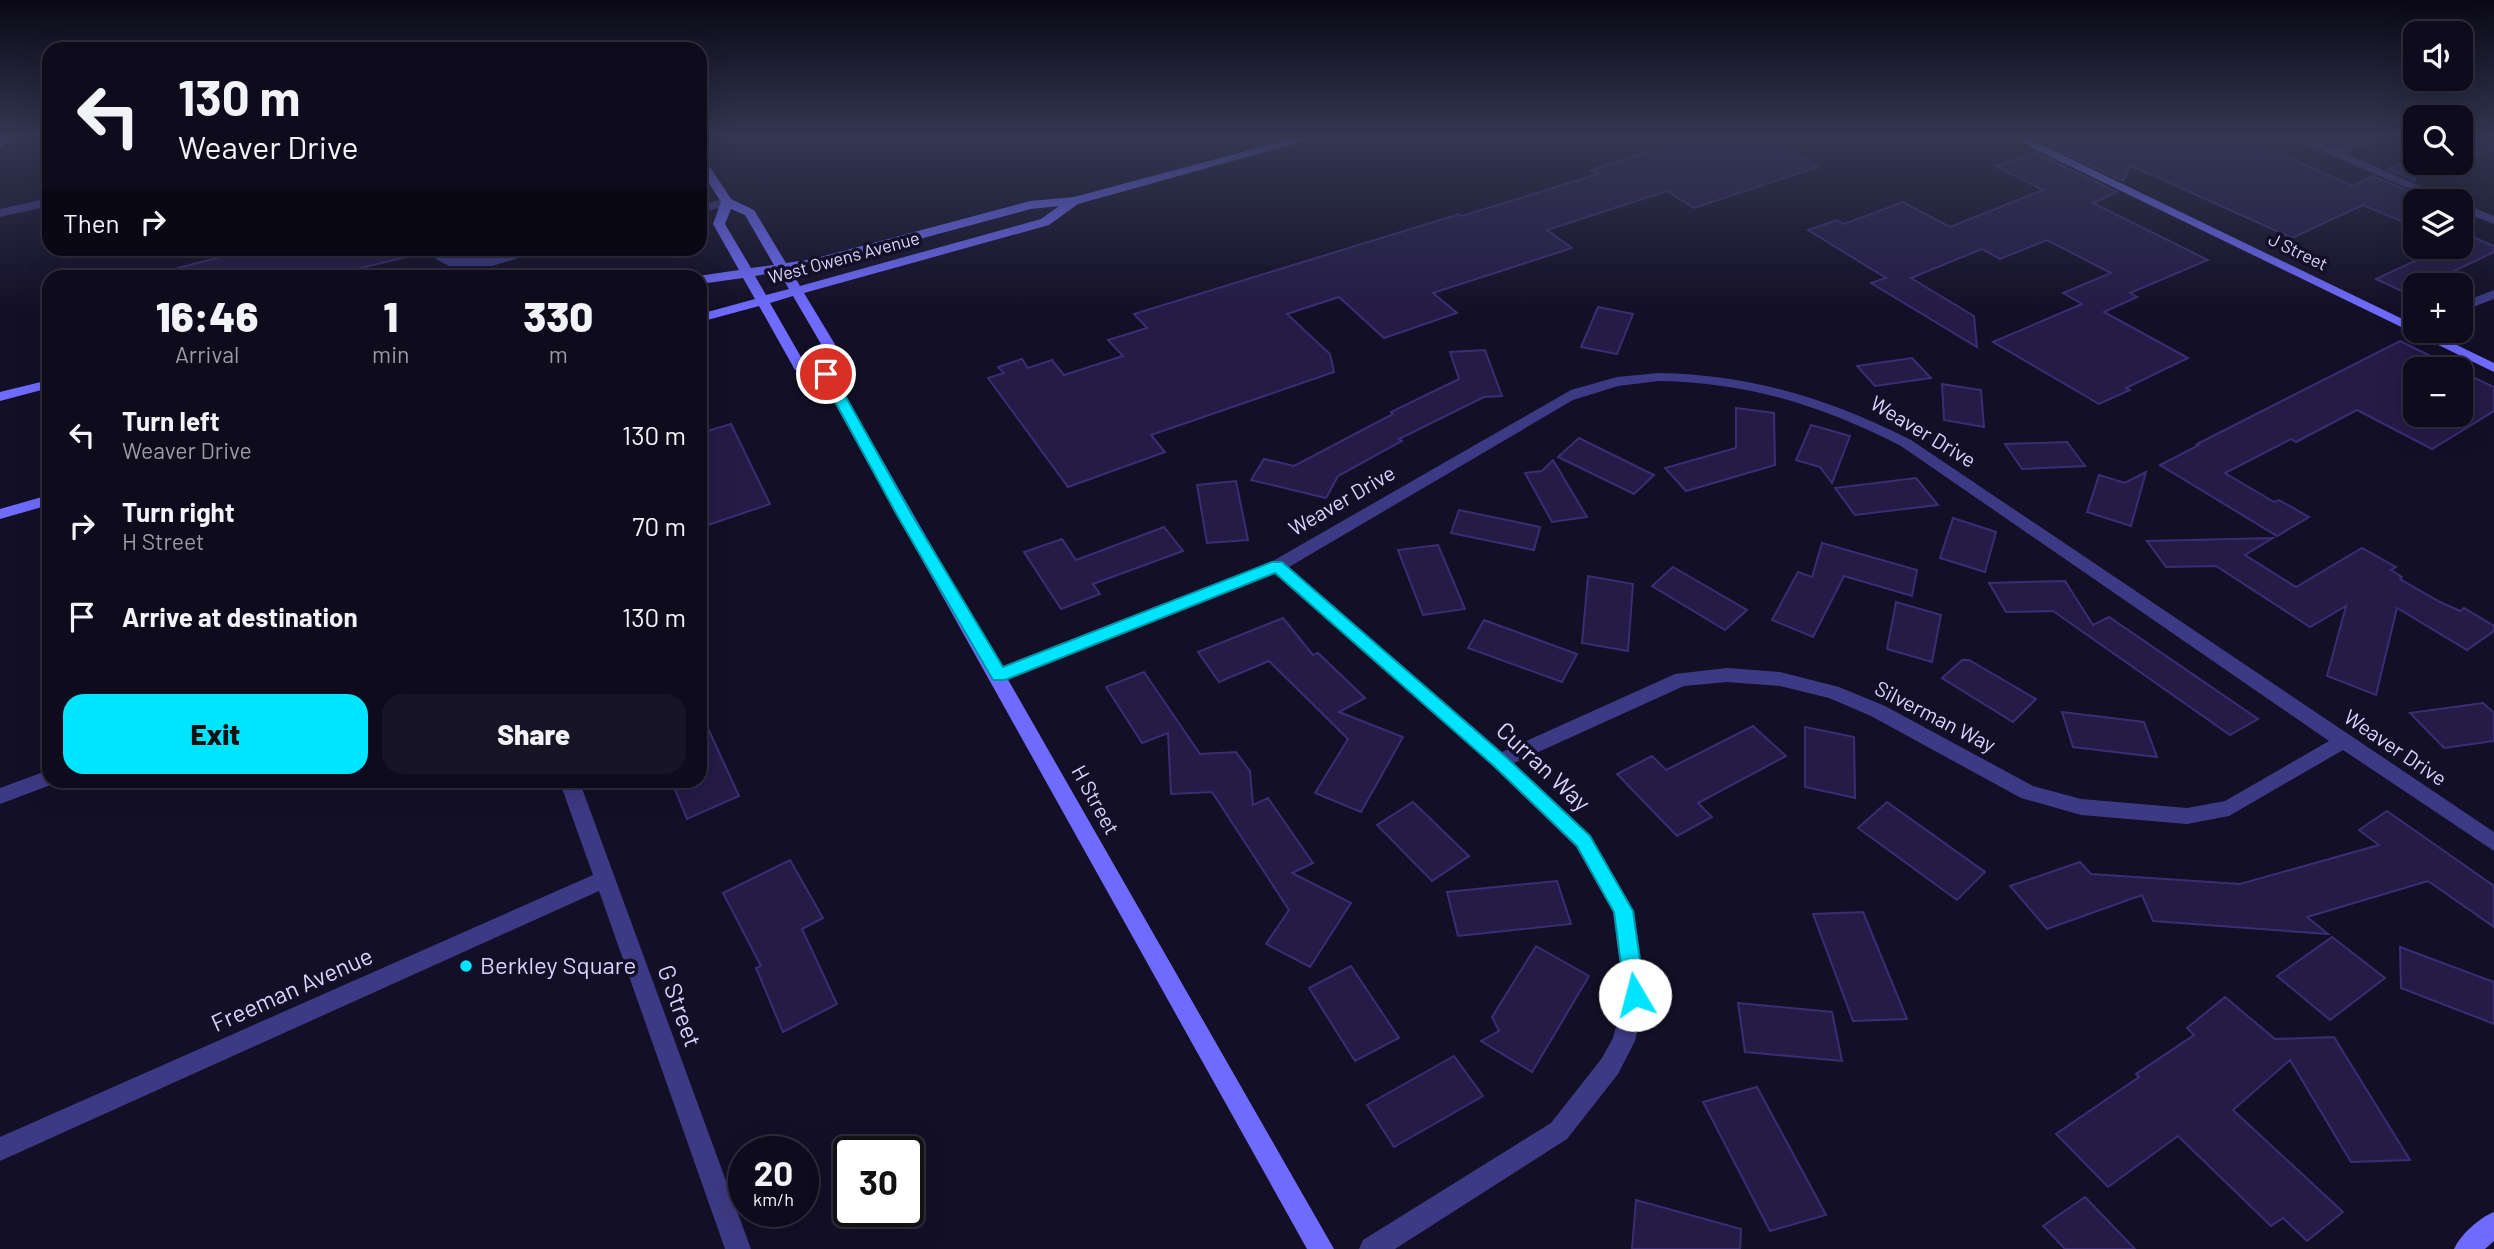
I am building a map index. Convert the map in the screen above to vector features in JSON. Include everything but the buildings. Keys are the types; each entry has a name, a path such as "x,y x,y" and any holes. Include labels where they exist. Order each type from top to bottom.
{"street":[{"path":"722,194 727,202 750,212 835,356 826,374 800,367 719,224 727,202"},
{"name":"West Owens Avenue","path":"707,279 783,269 1030,205 1074,201 1099,194"},
{"name":"J Street","path":"2135,194 2403,323"},
{"name":"West Owens Avenue","path":"707,315 1045,222 1074,201"},
{"path":"707,207 727,202"},
{"path":"0,213 42,204"},
{"path":"2473,211 2494,220"},
{"path":"437,256 449,262 492,262 515,256"},
{"path":"2473,302 2494,293"},
{"name":"J Street","path":"2443,343 2494,368"},
{"name":"H Street","path":"826,374 1321,1249"},
{"name":"Weaver Drive","path":"999,676 1277,566 1531,416 1576,393 1649,379 1698,379 1756,386 1836,409 1906,443 2494,843"},
{"path":"0,397 42,386"},
{"path":"0,514 42,502"},
{"name":"Curran Way","path":"1277,566 1500,761 1583,841 1623,911 1635,995 1624,1041 1609,1066 1559,1131 1372,1249"},
{"name":"Silverman Way","path":"1500,761 1681,679 1727,675 1780,679 1833,692 1878,711 2028,792 2081,807 2187,816 2229,808 2344,741"},
{"path":"0,796 42,781"},
{"name":"G Street","path":"572,788 738,1249"},
{"name":"Freeman Avenue","path":"0,1149 605,879"},
{"path":"2467,1249 2494,1224"}],"place":[{"name":"Berkley Square","path":"466,966"}],"route":[{"path":"826,374 904,515 999,676 1277,566 1500,761 1583,841 1623,911 1635,995"}]}
